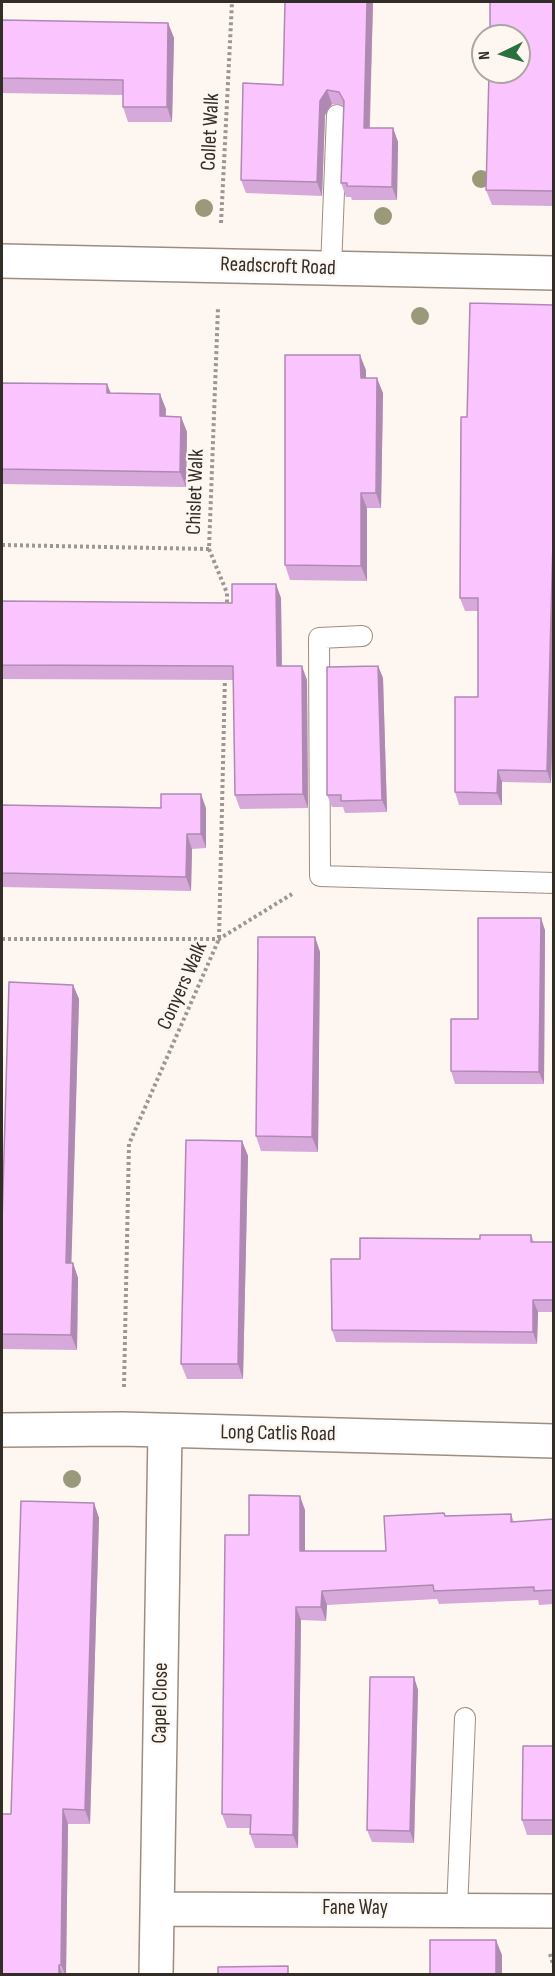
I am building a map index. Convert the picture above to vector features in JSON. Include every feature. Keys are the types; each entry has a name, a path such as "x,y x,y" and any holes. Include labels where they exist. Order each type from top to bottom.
{"street":[{"name":"Readscroft Road","path":"2,261 554,273"},
{"name":"Long Catlis Road","path":"2,1430 123,1429 554,1441"},
{"name":"Capel Close","path":"156,1974 165,1431"},
{"name":"Fane Way","path":"157,1909 554,1911"}],"lane":[{"path":"331,268 337,115"},
{"path":"362,636 319,638 320,876 554,883"},
{"path":"457,1910 465,1718"}],"path":[{"name":"Collet Walk","path":"219,265 232,2"},
{"name":"Chislet Walk","path":"2,545 208,549 219,265"},
{"path":"208,549 227,593 227,617"},
{"name":"Conyers Walk","path":"123,1429 129,1144 219,939 226,664"},
{"path":"2,939 219,939 320,876"}],"building":[{"path":"285,2 367,2 364,128 393,128 392,187 347,186 347,183 341,183 344,101 339,92 327,90 320,101 317,182 241,180 243,83 283,85"},
{"path":"490,2 554,2 554,191 486,190 489,84 531,84 531,24 490,24"},
{"path":"2,20 168,23 167,107 123,107 123,80 2,78"},
{"path":"470,303 554,305 554,500 547,771 498,770 497,793 455,792 455,697 478,697 478,598 460,598 461,417 467,417"},
{"path":"285,355 360,355 361,378 377,378 376,493 361,493 361,566 285,565"},
{"path":"2,383 107,384 107,393 160,394 160,416 181,417 180,472 2,469"},
{"path":"232,584 276,584 277,666 302,666 303,794 235,795 233,666 2,665 2,601 232,603"},
{"path":"378,666 382,800 341,801 341,795 327,795 327,667"},
{"path":"161,794 201,794 201,834 187,834 186,877 2,873 2,805 161,808"},
{"path":"478,918 541,918 539,1072 451,1071 451,1019 478,1019"},
{"path":"258,937 315,937 312,1137 256,1136"},
{"path":"9,982 73,985 66,1263 73,1263 71,1335 2,1334 2,1223"},
{"path":"186,1140 242,1141 238,1364 181,1364"},
{"path":"480,1235 531,1235 531,1242 554,1242 554,1300 533,1300 533,1332 332,1330 331,1259 360,1259 360,1238 480,1239"},
{"path":"249,1495 300,1496 300,1551 386,1551 384,1516 444,1513 445,1516 511,1514 511,1522 554,1519 554,1590 534,1591 534,1587 434,1591 433,1585 322,1591 321,1607 296,1607 293,1835 250,1834 251,1815 222,1814 225,1535 249,1535"},
{"path":"21,1501 94,1503 85,1810 63,1809 59,1974 2,1974 2,1814 11,1814"},
{"path":"370,1677 414,1677 410,1831 367,1830"},
{"path":"523,1746 554,1746 554,1820 522,1820"},
{"path":"430,1940 496,1940 496,1974 430,1974"},
{"path":"288,1966 288,1974 218,1974 218,1967"}]}
